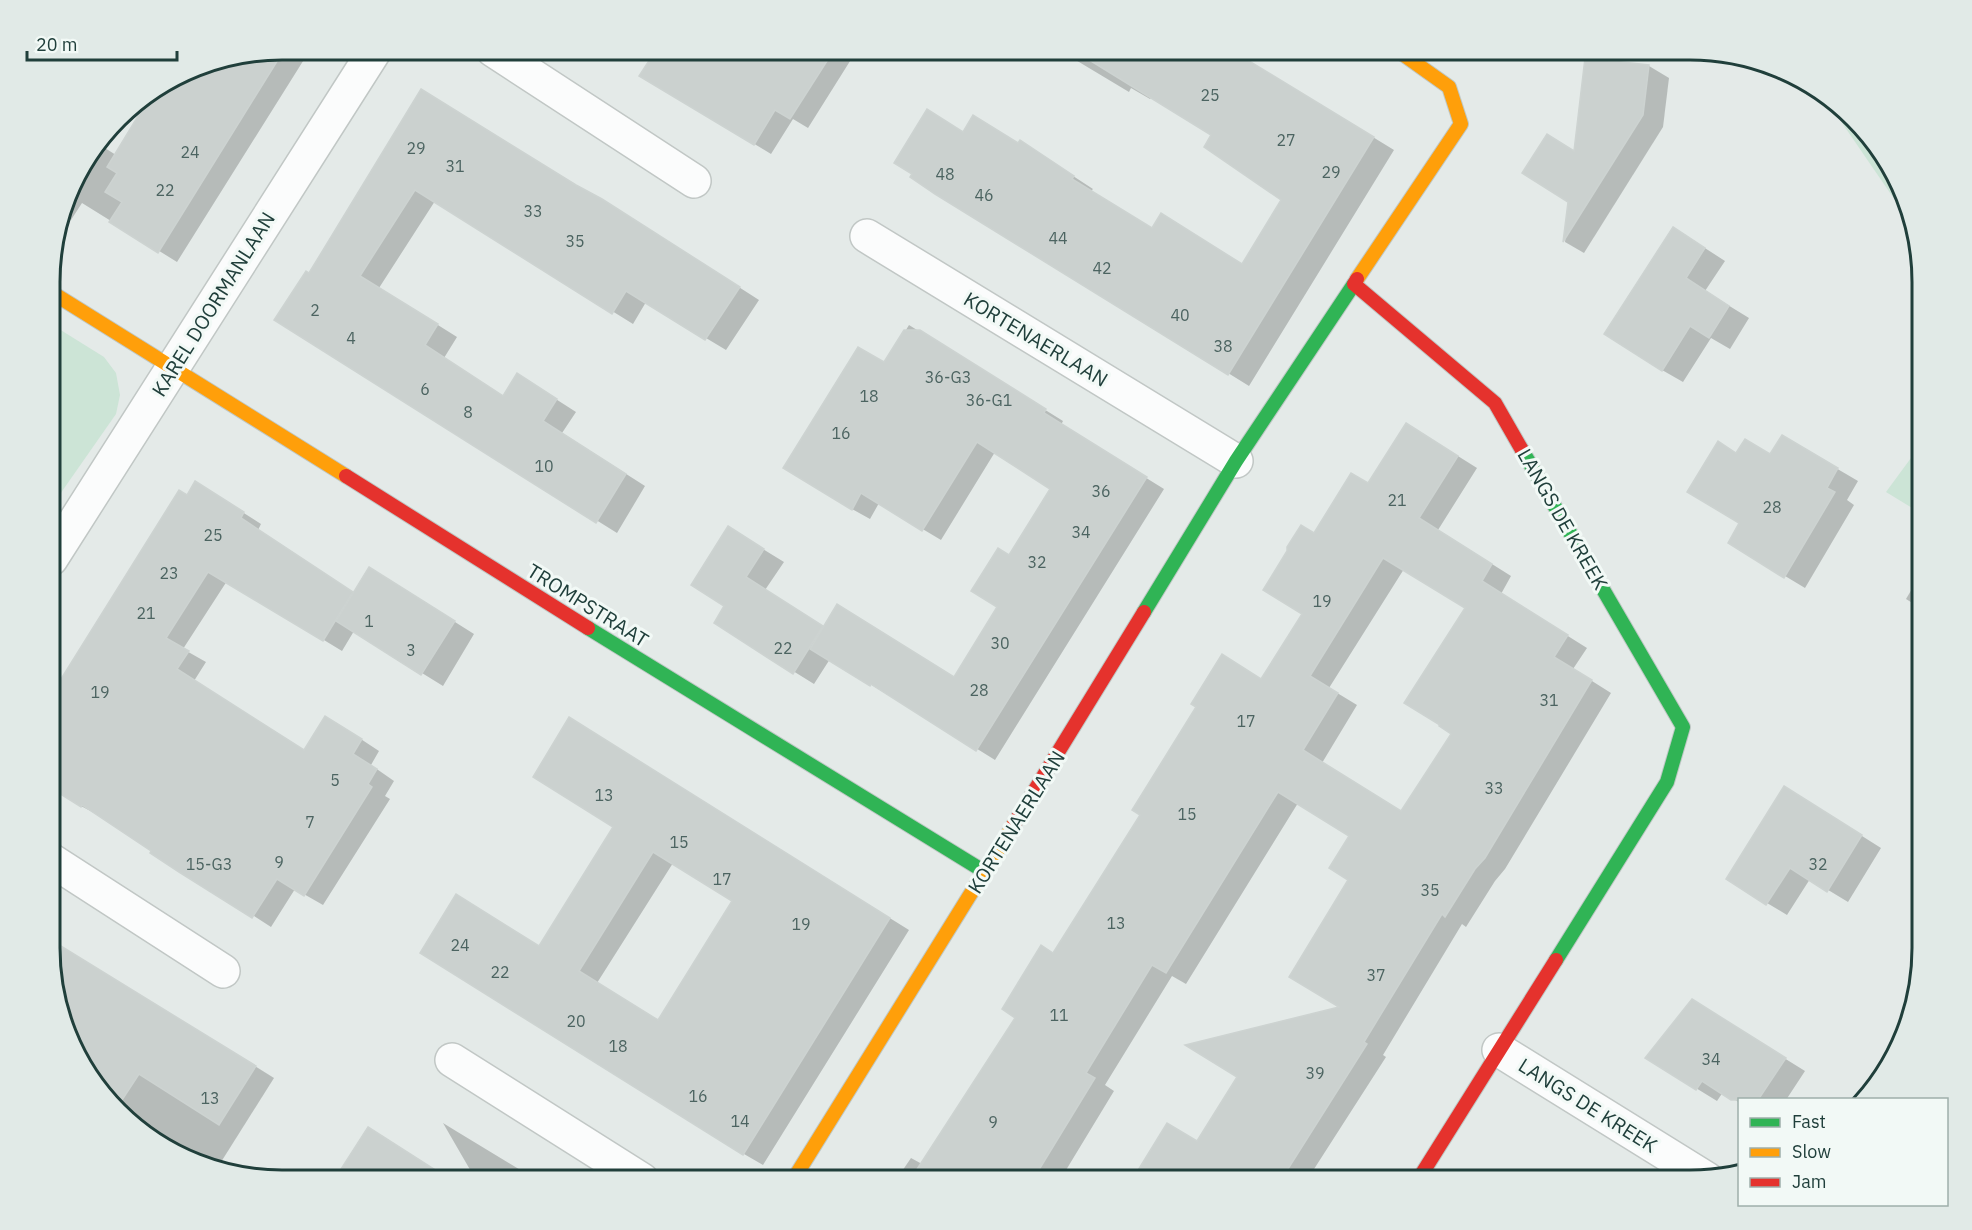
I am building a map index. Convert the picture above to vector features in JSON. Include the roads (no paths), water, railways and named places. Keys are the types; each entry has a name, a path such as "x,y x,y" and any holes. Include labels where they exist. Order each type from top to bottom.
{"street":[{"name":"KAREL DOORMANLAAN","path":"60,545 369,60"},
{"path":"508,60 694,181"},
{"path":"1354,284 1461,124 1449,87 1411,60"},
{"name":"KORTENAERLAAN","path":"867,236 1236,461"},
{"name":"KORTENAERLAAN","path":"799,1170 985,872 1236,461 1354,284"},
{"name":"LANGS DE KREEK","path":"1354,284 1496,403 1683,727 1667,782 1424,1170"},
{"name":"TROMPSTRAAT","path":"60,298 612,644 985,872"},
{"path":"60,866 223,971"},
{"name":"LANGS DE KREEK","path":"1499,1050 1692,1170"},
{"path":"452,1060 626,1170"}]}
